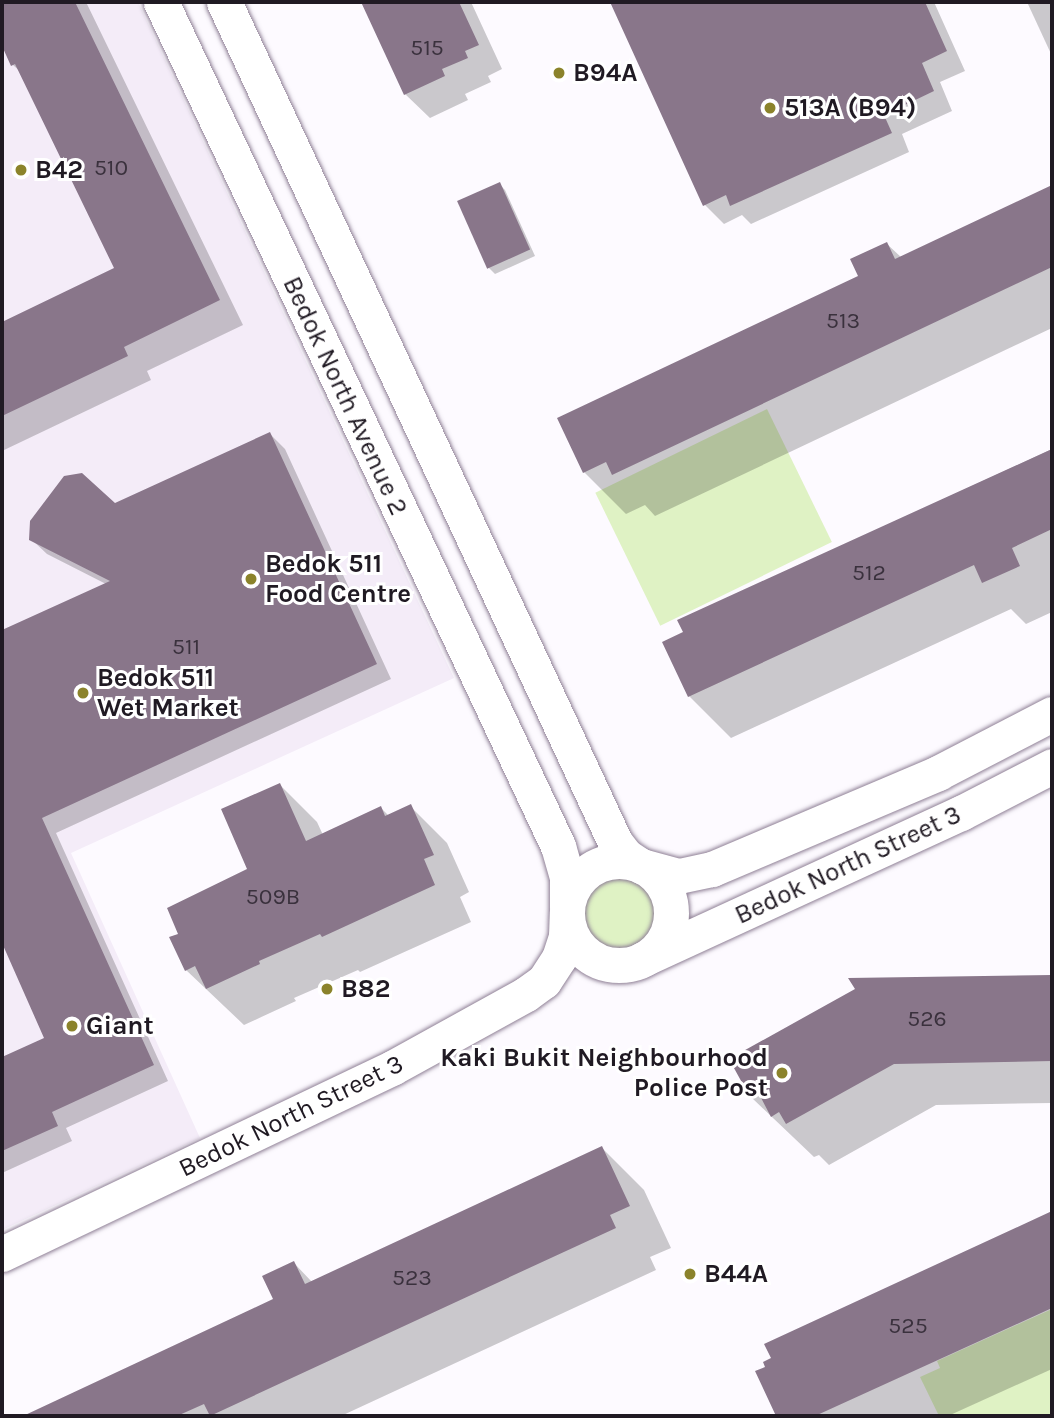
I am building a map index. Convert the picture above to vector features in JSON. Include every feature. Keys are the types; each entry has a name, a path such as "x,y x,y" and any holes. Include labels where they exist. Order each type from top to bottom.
{"street":[{"name":"Bedok North Avenue 2","path":"161,2 558,846 567,878 567,909"},
{"path":"225,2 615,842 626,856 639,865 663,884 672,909 664,939 641,960 615,965 589,956 572,936 567,909 573,888 590,870 609,862 639,865"},
{"name":"Bedok North Street 3","path":"639,865 679,876 712,869 938,773 1052,714"},
{"name":"Bedok North Street 3","path":"641,960 961,813 1052,766"},
{"name":"Bedok North Street 3","path":"2,1254 392,1068 526,994 544,981 559,958 566,936 567,909"}],"shaded area":[{"path":"2,2 138,2 454,678 71,853 200,1138 2,1230"}],"green space":[{"path":"767,409 832,542 660,626 595,493"},
{"path":"609,862 663,884 671,905 671,918 664,939 628,964 606,963 579,947 584,875"},
{"path":"1052,1309 1052,1416 939,1416 920,1377 940,1368 937,1361"}],"building":[{"path":"2,2 75,2 220,300 124,347 128,356 2,416 2,322 114,268 15,64 11,66 2,46"},
{"path":"361,2 459,2 479,45 465,51 468,58 442,69 445,76 404,95"},
{"name":"513A (B94)","path":"610,2 925,2 947,51 922,63 934,91 884,115 892,133 730,206 726,195 703,206"},
{"path":"500,182 530,250 487,269 457,201"},
{"path":"1052,185 1052,267 612,475 606,462 583,473 557,418 858,276 850,259 887,242 895,259"},
{"path":"270,432 377,664 42,818 154,1065 52,1112 58,1126 2,1151 2,1057 44,1038 2,943 2,630 110,581 29,540 30,521 64,476 82,473 115,503"},
{"path":"1052,449 1052,529 1012,548 1020,566 982,583 974,565 688,697 662,642 683,632 677,620"},
{"path":"280,783 306,841 381,806 385,816 411,804 434,855 424,859 435,885 322,937 320,934 259,961 260,964 206,989 195,966 185,971 169,937 178,934 167,908 247,869 221,809"},
{"path":"1052,975 1052,1061 894,1064 786,1124 779,1112 771,1117 759,1094 751,1099 729,1059 855,989 848,978"},
{"path":"602,1146 630,1206 610,1215 616,1228 210,1416 204,1404 177,1416 23,1416 273,1299 262,1276 294,1261 305,1284"},
{"path":"1052,1211 1052,1308 815,1416 776,1416 755,1371 765,1367 763,1362 771,1358 764,1344"}],"place":[{"name":"B94A","path":"559,73"},
{"name":"513A (B94)","path":"770,108"},
{"name":"B42","path":"21,170"},
{"name":"Bedok 511 Food Centre","path":"251,579"},
{"name":"Bedok 511 Wet Market","path":"83,693"},
{"name":"B82","path":"327,989"},
{"name":"Giant","path":"72,1026"},
{"name":"Kaki Bukit Neighbourhood Police Post","path":"782,1073"},
{"name":"B44A","path":"690,1274"}]}
